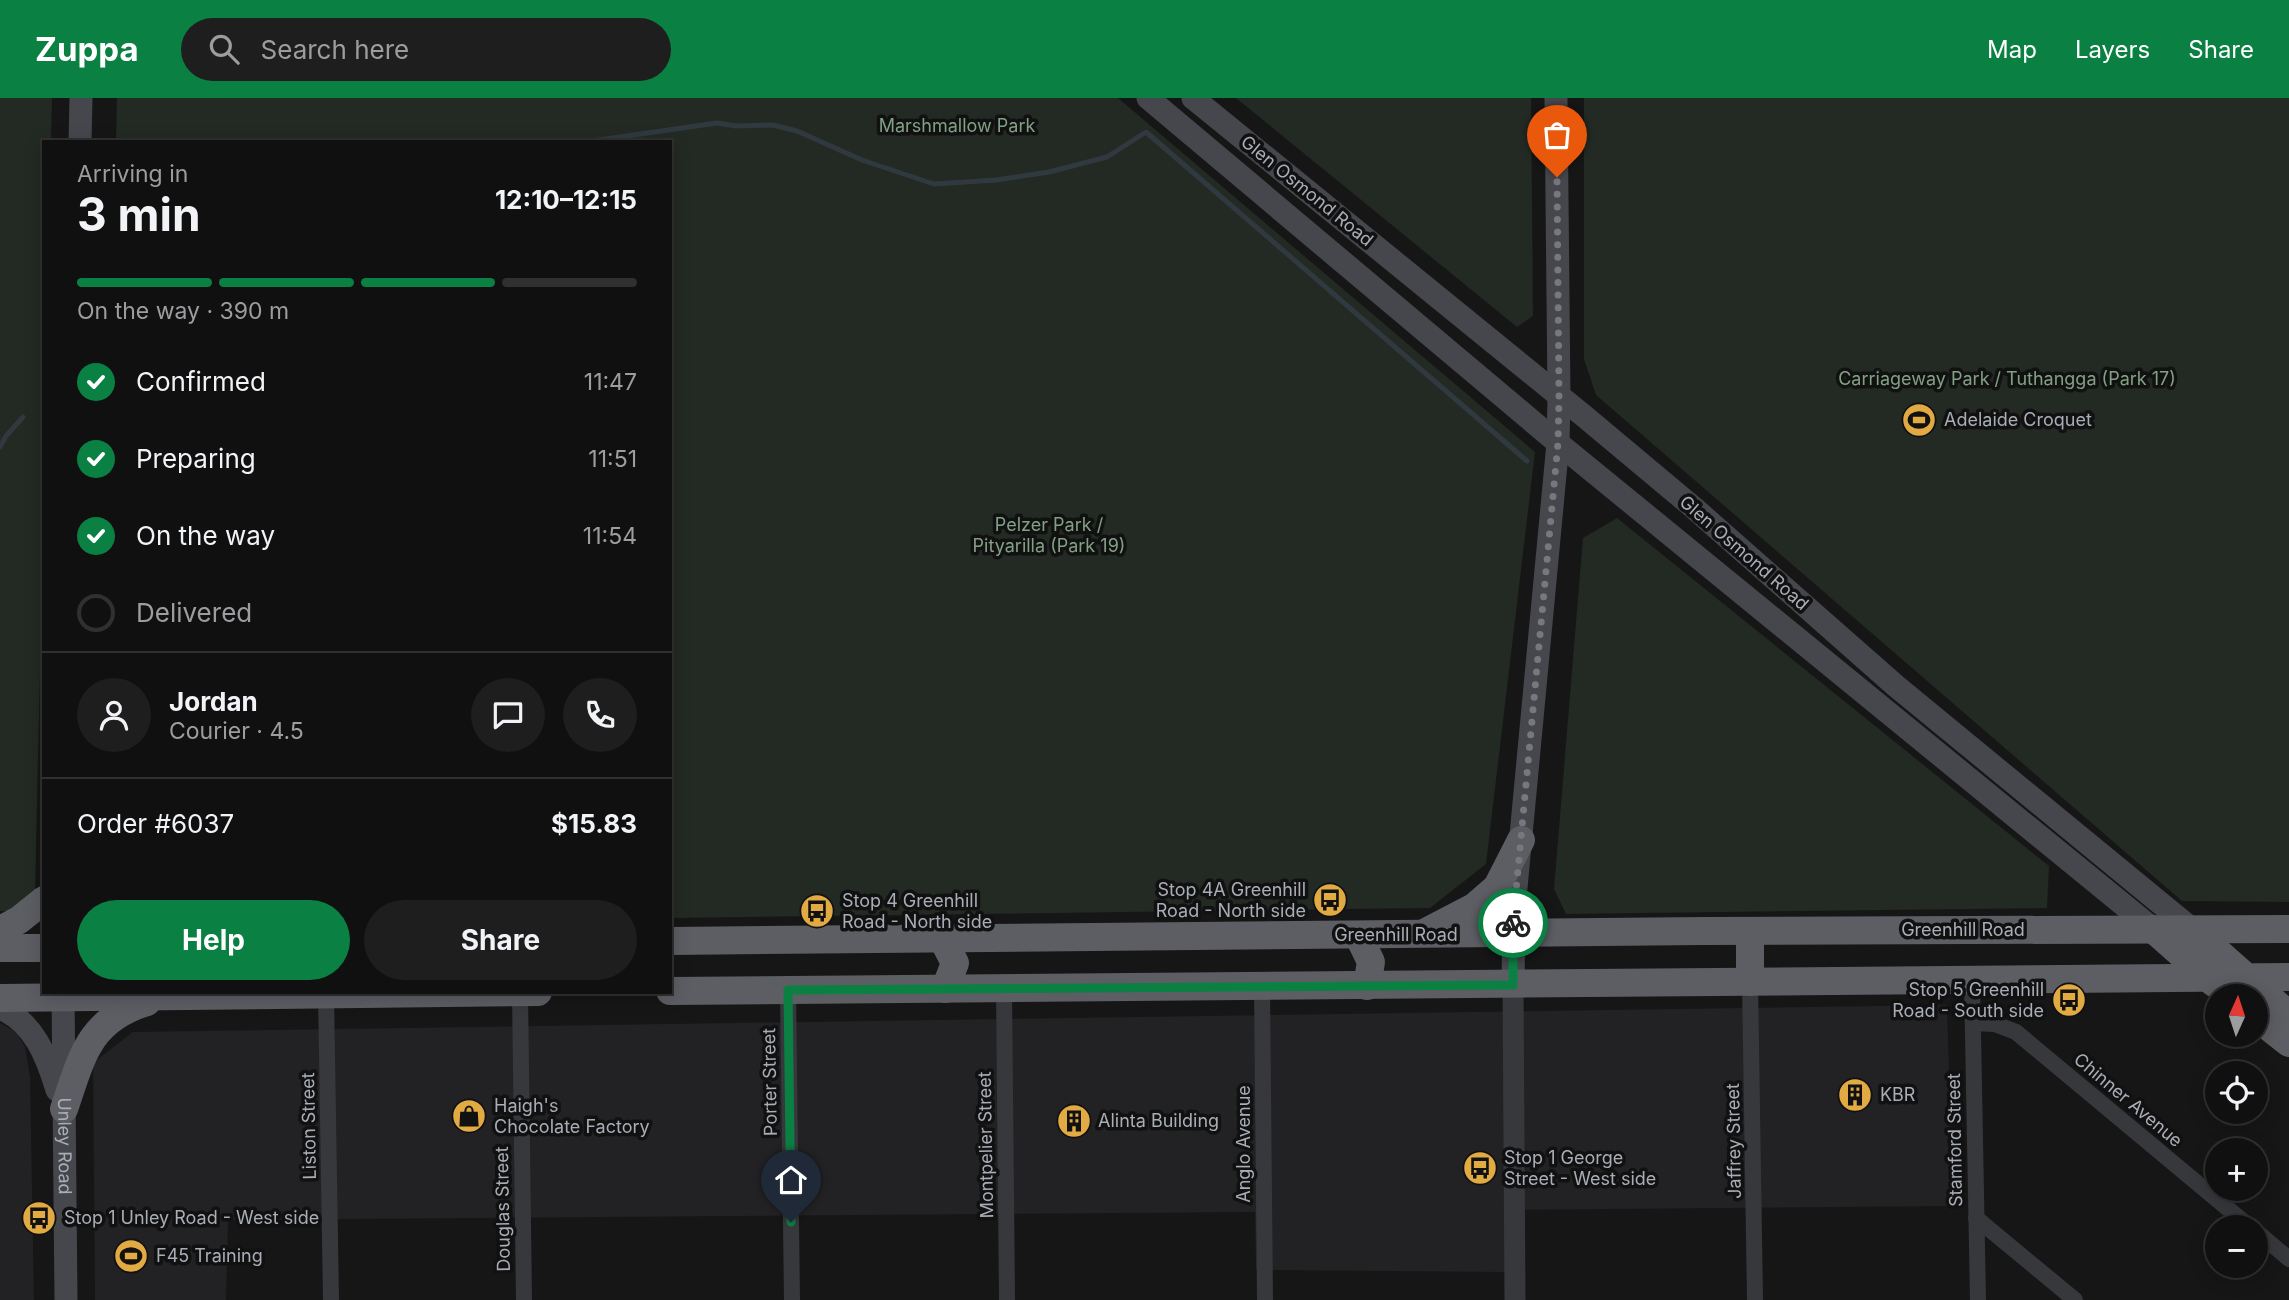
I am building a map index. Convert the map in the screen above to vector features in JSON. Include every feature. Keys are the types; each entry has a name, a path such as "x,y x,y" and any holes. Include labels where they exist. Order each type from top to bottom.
{"highway":[{"path":"1421,935 1474,906 1497,887 1521,840"},
{"path":"0,930 19,920 42,902"},
{"name":"Glen Osmond Road","path":"2153,929 2208,978 2229,984"},
{"name":"Greenhill Road","path":"672,942 1750,931 2289,929"},
{"name":"Glen Osmond Road","path":"2193,930 2237,984"},
{"path":"1750,931 1751,982"},
{"path":"1358,935 1371,962 1367,986"},
{"path":"942,938 955,963 945,989"},
{"path":"0,948 42,947"},
{"path":"2254,984 2289,977"},
{"path":"672,989 1004,989 2208,978"},
{"path":"0,998 63,995 326,994"},
{"path":"64,1109 90,1041 104,1024 120,1012 166,996"},
{"name":"Glen Osmond Road","path":"2268,1003 2289,1015"},
{"path":"2268,1026 2289,1043"}],"main road":[{"path":"80,140 81,98"},
{"name":"Glen Osmond Road","path":"1148,98 1558,443 2153,929"},
{"name":"Glen Osmond Road","path":"1193,98 1694,508 1896,686 2193,930"},
{"path":"1513,985 1512,934 1558,443 1556,98"},
{"name":"Unley Road","path":"63,995 66,1300"},
{"path":"0,1009 26,1024 47,1057 64,1109"}],"street":[{"name":"Stamford Street","path":"1972,980 1978,1300"},
{"name":"Jaffrey Street","path":"1751,982 1755,1300"},
{"path":"1513,985 1515,1300"},
{"name":"Anglo Avenue","path":"1262,987 1265,1300"},
{"name":"Montpelier Street","path":"1004,989 1007,1300"},
{"name":"Porter Street","path":"788,990 792,1300"},
{"name":"Liston Street","path":"326,994 331,1300"},
{"name":"Douglas Street","path":"520,994 524,1300"},
{"name":"Chinner Avenue","path":"1973,1023 1996,1024 2016,1032 2236,1215"},
{"path":"1976,1218 2075,1300"},
{"path":"2268,1241 2289,1259"}],"shaded area":[{"path":"1947,1005 1953,1206 1507,1210 1506,1272 1256,1270 1255,1212 228,1220 226,1300 95,1300 93,1063 133,1032"},
{"path":"0,1023 16,1032 25,1047 30,1077 34,1300 0,1300"}],"green space":[{"path":"0,98 52,98 51,140 42,140 42,581 35,894 10,911 0,911"},
{"name":"Pelzer Park / Pityarilla (Park 19)","path":"117,98 1118,98 1535,452 1486,864 1430,908 672,918 672,140 116,140"},
{"path":"1236,98 1531,98 1533,316 1517,327"},
{"name":"Carriageway Park / Tuthangga (Park 17)","path":"1584,98 2289,98 2289,902 2182,901 1596,395 1584,359"},
{"path":"1617,518 2049,866 2047,908 1566,914 1554,889 1583,538"}],"waterway":[{"path":"599,140 717,123 736,126 773,125 797,131 862,160 934,184 996,180 1049,172 1107,157 1146,132 1527,461"},
{"path":"0,447 23,417"}],"way so far":[{"path":"1513,923 1558,443 1557,177"}],"place":[{"name":"Adelaide Croquet","path":"1919,420"},
{"name":"Stop 4A Greenhill Road - North side","path":"1330,900"},
{"name":"Stop 4 Greenhill Road - North side","path":"817,911"},
{"name":"Stop 5 Greenhill Road - South side","path":"2069,1000"},
{"name":"KBR","path":"1855,1095"},
{"name":"Haigh's Chocolate Factory","path":"469,1116"},
{"name":"Alinta Building","path":"1074,1121"},
{"name":"Stop 1 George Street - West side","path":"1480,1168"},
{"name":"Stop 1 Unley Road - West side","path":"39,1218"},
{"name":"F45 Training","path":"131,1256"}],"route":[{"path":"791,1222 788,990 1513,985 1513,923"}],"park label":[{"name":"Marshmallow Park","path":"957,126"}]}
